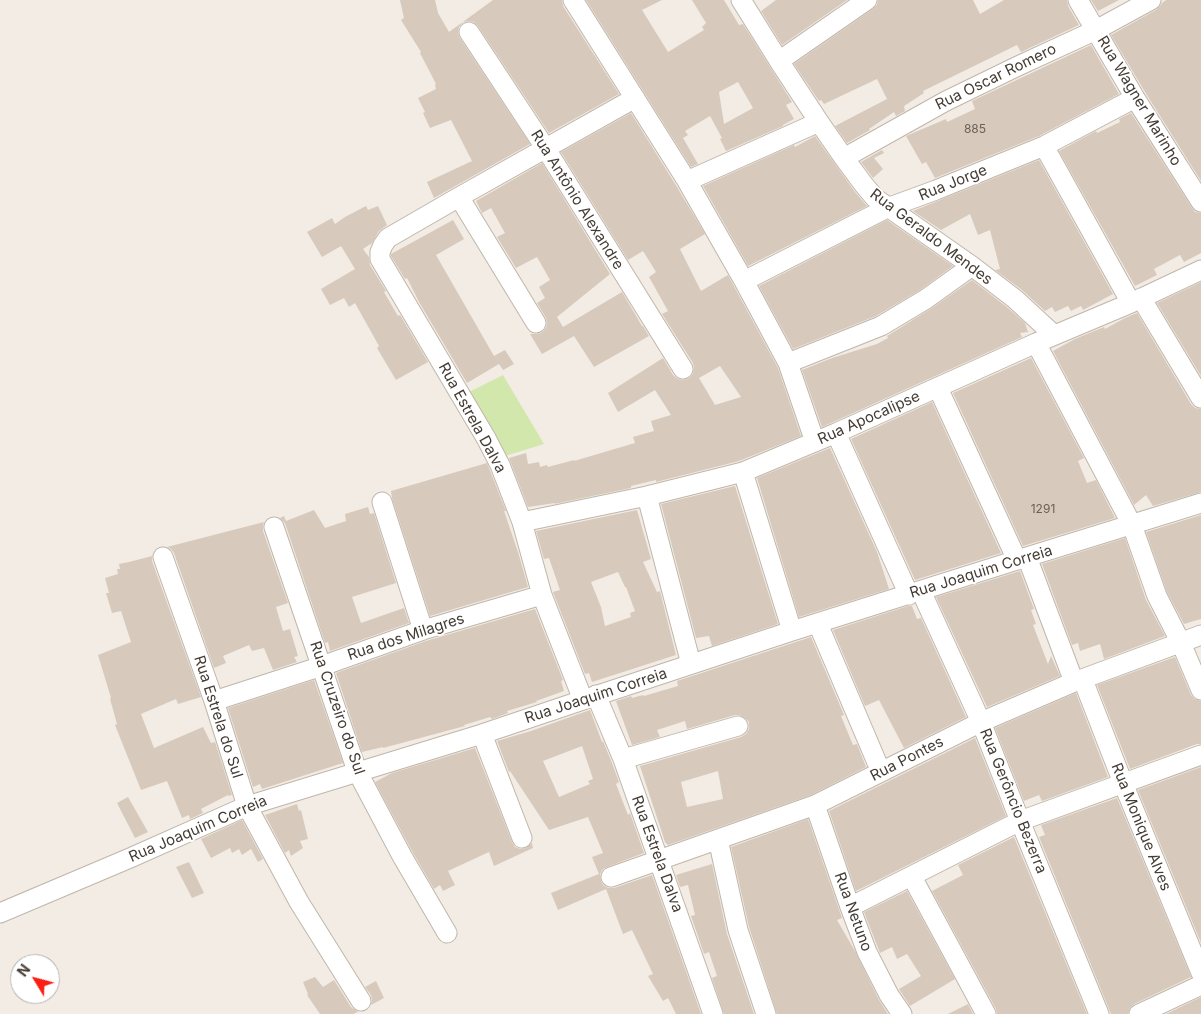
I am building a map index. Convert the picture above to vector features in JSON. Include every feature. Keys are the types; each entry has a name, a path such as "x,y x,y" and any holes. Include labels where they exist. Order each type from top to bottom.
{"street":[{"path":"573,0 687,181 744,281 788,363 815,442"},
{"name":"Rua Geraldo Mendes","path":"741,0 819,122 875,198 972,266 1015,299 1054,335"},
{"path":"779,61 867,0"},
{"name":"Rua Wagner Marinho","path":"1078,0 1135,98 1201,202"},
{"name":"Rua Oscar Romero","path":"844,158 946,101 1096,30 1151,0"},
{"name":"Rua Antônio Alexandre","path":"469,32 546,149 683,369"},
{"path":"536,324 458,197 635,98"},
{"name":"Rua Jorge","path":"744,281 887,208 1044,146 1135,98"},
{"path":"687,181 819,122"},
{"path":"1044,146 1136,301 1201,398"},
{"name":"Rua Estrela Dalva","path":"458,197 388,238 380,252 380,259 500,465 522,522 542,595 590,698 623,758 713,1014"},
{"path":"788,363 881,326 926,299 972,266"},
{"name":"Rua Apocalipse","path":"522,522 647,496 742,472 836,433 1054,335 1136,301 1201,270"},
{"path":"1036,343 1132,525 1157,596 1181,643 1201,690"},
{"name":"Rua Monique Alves","path":"938,388 1022,559 1079,681 1201,973"},
{"name":"Rua Gerôncio Bezerra","path":"836,433 981,722 1099,1014"},
{"path":"742,472 792,631"},
{"path":"647,496 691,664"},
{"path":"382,502 423,630"},
{"name":"Rua Joaquim Correia","path":"0,913 247,806 482,734 792,631 1201,503"},
{"name":"Rua Cruzeiro do Sul","path":"274,527 357,771 402,856 447,933"},
{"name":"Rua Estrela do Sul","path":"163,557 214,701 247,806 299,902 361,1001"},
{"name":"Rua dos Milagres","path":"214,701 322,666 423,630 542,595"},
{"path":"818,624 881,772"},
{"name":"Rua Pontes","path":"611,876 814,804 981,722 1079,681 1201,635"},
{"path":"623,758 738,726"},
{"path":"482,734 522,838"},
{"path":"850,907 1020,821 1201,755"},
{"name":"Rua Netuno","path":"814,804 867,952 902,1014"},
{"path":"718,839 738,930 766,1014"},
{"path":"912,877 986,1014"},
{"path":"1139,1014 1201,985"}],"green space":[{"path":"503,375 544,444 505,456 469,392"}],"building":[{"path":"400,0 435,0 438,13 449,32 493,0 562,0 563,6 619,94 549,133 478,26 474,22 463,22 459,27 458,33 460,38 530,144 434,198 427,182 472,161 451,120 430,128 423,113 425,112 418,98 436,89 436,84 421,52 401,20 404,18"},
{"path":"586,0 662,0 642,10 668,52 704,30 702,27 706,23 692,0 724,0 739,25 743,24 792,102 786,105 794,119 783,126 726,151 720,139 722,138 710,116 685,131 688,135 683,138 698,164 691,167","holes":["738,82 753,108 724,124 719,92"]},
{"path":"776,0 847,0 782,45 761,11"},
{"path":"878,0 973,0 980,14 1004,0 1067,0 1068,6 1079,25 1021,52 1017,45 923,91 924,93 904,106 905,111 896,116 894,112 870,130 847,143 835,126 887,99 877,79 824,104 821,100 819,101 794,64 873,9 877,5"},
{"path":"1091,0 1119,0 1098,11"},
{"path":"1166,0 1201,0 1201,181 1111,35 1156,10"},
{"path":"1091,45 1119,94 1039,136 935,178 926,162 922,164 906,136 946,119 947,122 975,109 972,101"},
{"path":"631,113 705,234 680,249 701,291 728,275 778,368 801,436 739,461 656,482 656,480 631,486 631,488 554,504 528,507 509,458 526,453 528,464 539,462 540,467 547,465 548,467 635,443 633,437 654,431 651,421 671,415 655,390 618,412 608,393 663,358 673,375 678,379 688,379 693,374 694,368 693,363 662,314 668,311 649,277 656,272 643,251 628,260 561,152","holes":["720,366 741,397 715,405 699,378"]},
{"path":"1131,113 1192,208 1195,212 1201,213 1201,253 1184,262 1180,255 1154,269 1157,275 1135,286 1059,151 1096,131 1097,133 1120,122 1119,119"},
{"path":"815,136 867,206 748,266 703,186 794,145 795,147"},
{"path":"882,150 884,153 874,158 883,169 873,178 861,162"},
{"path":"1039,160 1113,294 1083,310 1081,306 1071,311 1068,306 1055,312 1052,307 1045,311 1022,290 995,270 1000,269 990,230 978,235 970,214 941,230 913,211"},
{"path":"542,163 610,274 557,317 563,327 622,292 649,336 594,367 574,336 542,354 530,334 541,333 546,328 546,318 537,303 545,298 539,287 550,280 537,257 516,268 497,237 505,233 491,208 482,213 476,201"},
{"path":"366,206 368,210 378,206 387,225 379,231 372,243 363,249 369,257 370,265 386,291 384,292 428,362 396,380 377,348 379,346 355,303 349,307 344,298 330,305 321,289 355,269 341,246 322,257 307,232 332,218 335,224"},
{"path":"453,220 464,239 436,255 494,356 505,350 514,364 503,370 499,364 467,383 407,278 405,279 391,256 391,254"},
{"path":"887,220 953,266 920,290 876,316 793,349 759,286"},
{"path":"972,280 1025,323 1028,332 1020,333 1022,337 822,427 802,370 832,358 877,344"},
{"path":"1201,282 1201,376 1157,303"},
{"path":"1137,313 1191,404 1195,408 1201,409 1201,492 1153,506 1146,495 1134,505 1053,351 1075,339 1104,327 1105,329"},
{"path":"1031,358 1084,458 1078,461 1087,483 1096,480 1115,518 1023,546 953,393"},
{"path":"932,402 1001,553 915,580 851,439"},
{"path":"830,448 877,552 889,589 799,617 757,478"},
{"path":"487,463 506,511 504,511 528,587 430,616 391,491"},
{"path":"735,486 778,624 712,646 709,636 696,638 661,504"},
{"path":"368,507 370,514 374,513 396,583 352,597 361,623 404,608 409,623 330,651 328,642 325,643 285,523 280,518 284,516 286,521 314,510 325,528 346,521 345,514"},
{"path":"637,510 651,559 643,562 657,592 660,591 676,655 592,682 589,673 585,674 553,592 560,590 549,558 544,559 536,531","holes":["618,572 635,611 630,613 631,617 605,626 601,607 591,582"]},
{"path":"1201,515 1201,619 1184,624 1167,592 1146,532"},
{"path":"264,522 263,531 288,603 276,607 283,631 290,629 298,656 294,657 297,662 273,670 264,648 252,651 249,645 223,656 226,663 214,668 174,553 167,547"},
{"path":"1125,538 1146,600 1165,636 1104,659 1100,644 1080,651 1078,643 1072,645 1042,564"},
{"path":"152,556 152,561 201,697 178,704 176,699 141,714 154,748 203,727 211,743 215,742 232,795 228,795 201,809 203,813 190,819 189,815 182,818 167,781 141,790 115,725 117,724 111,698 98,655 131,642 121,611 112,613 106,593 109,593 105,578 118,574 119,564"},
{"path":"1020,571 1034,609 1031,610 1036,624 1033,625 1048,664 1051,656 1060,676 987,707 936,597"},
{"path":"912,606 917,619 921,618 966,717 904,748 879,700 865,706 833,630"},
{"path":"535,609 563,680 561,681 564,691 507,711 508,713 492,719 490,717 465,726 362,752 336,673 426,641"},
{"path":"811,637 844,715 841,716 853,745 857,744 866,767 811,795 668,845 665,842 640,766 741,737 749,729 749,722 740,715 687,729 685,721 657,730 660,737 632,745 616,701 631,696 632,698 644,696 678,686 677,681","holes":["718,771 723,799 687,807 681,782"]},
{"path":"1175,657 1191,695 1201,701 1201,744 1130,769 1097,685"},
{"path":"314,680 343,763 262,789 260,784 253,787 228,708"},
{"path":"1076,693 1108,777 1042,801 1039,795 1024,801 995,728"},
{"path":"590,710 612,763 619,782 616,784 628,815 630,813 644,853 603,869 600,874 601,881 608,888 614,888 652,875 701,1014 676,1014 668,998 663,1001 648,976 653,974 632,930 623,934 606,889 558,910 551,893 599,874 592,857 603,853 588,817 549,830 509,772 497,741","holes":["582,746 593,779 588,781 590,784 559,797 543,761"]},
{"path":"975,738 1006,816 856,891 829,811"},
{"path":"475,748 512,842 515,847 520,849 526,848 532,843 533,848 494,866 489,852 448,871 455,885 443,891 440,885 434,889 375,782 392,773"},
{"path":"1201,767 1201,943 1138,790"},
{"path":"128,797 148,832 135,838 117,803"},
{"path":"1117,798 1191,977 1134,1004 1128,1014 1111,1014 1039,837 1045,835 1041,825"},
{"path":"297,804 299,811 301,810 308,839 300,841 303,848 291,856 289,850 285,853 265,815"},
{"path":"808,819 842,918 837,920 888,1014 777,1014 749,927 731,847"},
{"path":"242,820 263,859 258,862 251,849 242,855 239,849 232,853 230,848 211,858 201,839"},
{"path":"1014,837 1087,1014 997,1014 932,891 963,875 958,865"},
{"path":"189,862 204,893 192,898 176,867"},
{"path":"712,864 727,934 754,1014 724,1014 712,978 717,976 709,952 704,954 691,916 695,915 688,885 680,887 676,875"},
{"path":"907,891 955,979 910,1006 899,989 921,976 907,954 897,959 892,947 880,953 864,912"},
{"path":"315,977 323,987 334,980 351,1007 358,1012 353,1014 320,1014 307,995 303,982"},
{"path":"376,981 384,998 371,1005 371,995 365,987"},
{"path":"1201,997 1201,1014 1166,1014"},
{"path":"968,1004 973,1014 948,1014"}]}
